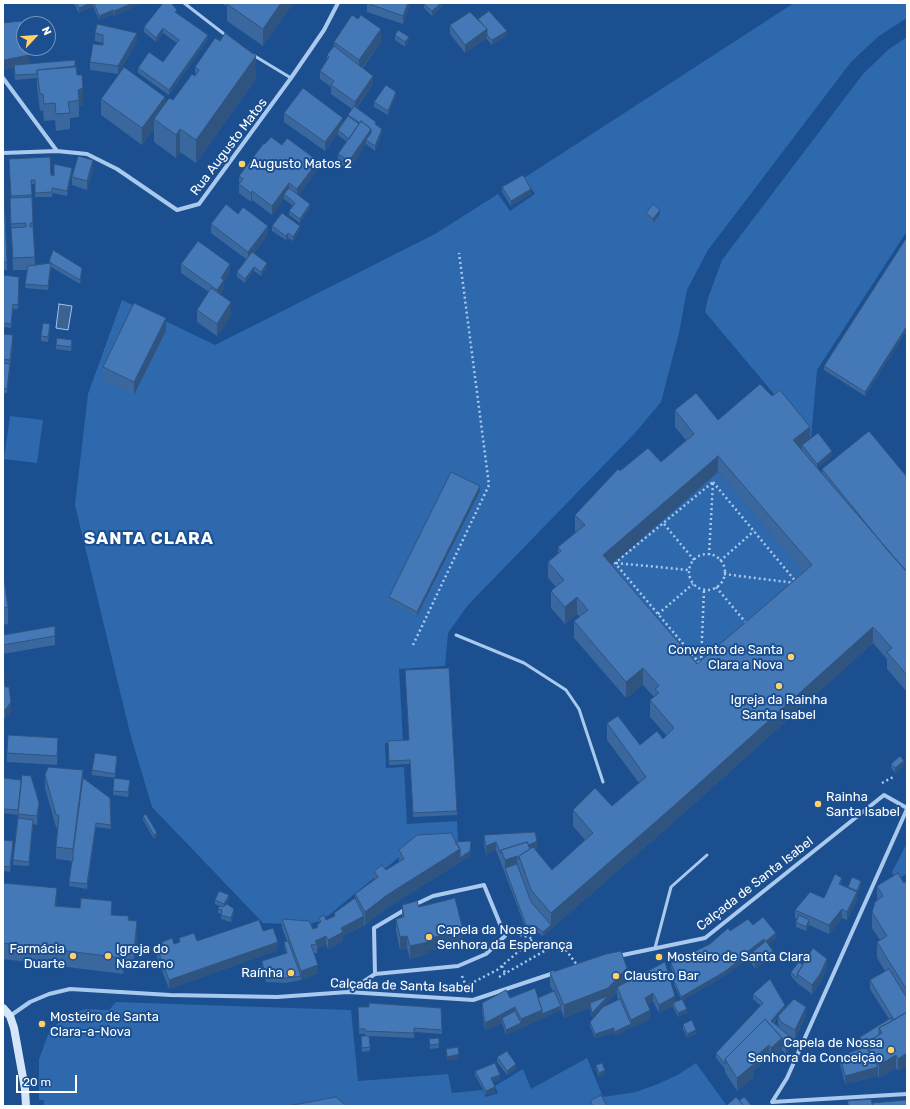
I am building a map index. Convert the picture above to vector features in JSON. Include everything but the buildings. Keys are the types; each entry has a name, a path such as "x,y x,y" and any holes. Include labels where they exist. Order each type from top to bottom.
{"street":[{"name":"Rua Augusto Matos","path":"3,153 57,151 87,154 117,168 177,210 199,204 291,78 324,30 338,3"},
{"path":"3,78 57,151"},
{"name":"Calçada de Santa Isabel","path":"612,957 705,938 884,795 907,809 787,1078 772,1102 907,1094"},
{"path":"348,992 375,974 458,966 486,954 505,936 484,885 433,896 397,913 374,928 375,974"},
{"name":"Calçada de Santa Isabel","path":"10,1016 30,1002 49,994 70,989 170,995 277,997 348,992 473,1000 577,965"},
{"path":"3,1008 10,1016 14,1028 25,1090 26,1106"}],"lane":[{"path":"184,3 233,40"},
{"path":"251,54 291,78"},
{"path":"456,635 524,663 566,690 580,709 603,782"},
{"path":"655,948 671,887 707,855"}],"path":[{"path":"413,645 489,485 458,253"},
{"path":"615,563 713,482"},
{"path":"713,482 797,583"},
{"path":"709,555 713,482"},
{"path":"664,524 694,560"},
{"path":"720,560 754,531"},
{"path":"709,555 720,560 724,569 722,582 716,587 704,590 693,584 690,579 689,570 694,560 698,557 709,555"},
{"path":"615,563 689,570"},
{"path":"615,563 701,665"},
{"path":"724,574 797,583"},
{"path":"701,665 797,583"},
{"path":"658,614 693,584"},
{"path":"716,587 748,625"},
{"path":"701,665 704,590"},
{"path":"879,784 895,776"},
{"path":"466,986 497,970 533,939 522,935 505,936"},
{"path":"502,966 506,974 560,942 577,965"}],"shaded area":[{"path":"794,3 907,3 907,18 879,36 851,62 708,250 687,290 679,333 661,402 635,433 468,605 448,633 445,666 399,669 403,742 385,743 386,768 404,767 407,824 457,821 458,842 415,844 329,915 319,921 307,925 263,923 152,807 130,733 75,505 88,394 122,300 215,345 435,234 498,194 510,211 535,194 524,178"},
{"path":"907,37 907,231 817,370 811,438 705,312 708,298 722,260 863,74 889,49"},
{"path":"59,304 72,306 68,330 56,328"},
{"path":"10,416 43,420 37,463 4,459"},
{"path":"718,472 812,582 697,681 603,572"},
{"path":"907,843 907,874 896,880 892,872"},
{"path":"116,1002 351,1010 358,1081 448,1074 452,1093 483,1090 486,1097 498,1093 495,1086 523,1069 531,1089 587,1058 603,1097 636,1092 658,1084 679,1074 696,1063 727,1106 44,1106 44,1100 39,1100 39,1059 49,1032 62,1019 73,1013 86,1009 109,1010"}],"place":[{"name":"Augusto Matos 2","path":"242,164"},
{"name":"Convento de Santa Clara a Nova","path":"791,657"},
{"name":"Igreja da Rainha Santa Isabel","path":"779,686"},
{"name":"Rainha Santa Isabel","path":"818,804"},
{"name":"Capela da Nossa Senhora da Esperança","path":"429,937"},
{"name":"Farmácia Duarte","path":"73,956"},
{"name":"Igreja do Nazareno","path":"108,956"},
{"name":"Mosteiro de Santa Clara","path":"659,957"},
{"name":"Raínha","path":"291,973"},
{"name":"Claustro Bar","path":"616,976"},
{"name":"Mosteiro de Santa Clara-a-Nova","path":"42,1024"},
{"name":"Capela de Nossa Senhora da Conceição","path":"891,1050"}],"district":[{"name":"SANTA CLARA","path":"149,539"}]}
